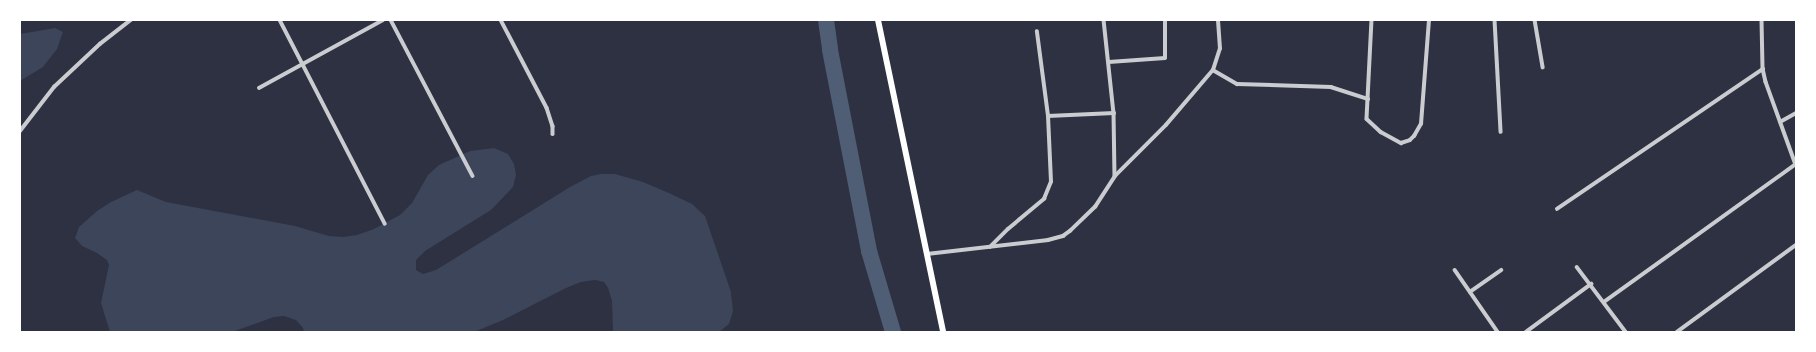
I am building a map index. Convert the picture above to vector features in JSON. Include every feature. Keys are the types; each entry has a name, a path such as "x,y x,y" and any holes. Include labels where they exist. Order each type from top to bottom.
{"main road":[{"path":"878,20 943,332"}],"street":[{"path":"20,131 54,87 100,44 131,20"},
{"path":"280,20 385,223"},
{"path":"259,88 303,62 383,20"},
{"path":"391,20 473,176"},
{"path":"501,20 547,108 553,126 553,134"},
{"path":"1104,20 1114,113 1115,176"},
{"path":"1109,62 1165,58 1165,20"},
{"path":"927,254 989,248 1048,240 1063,236 1086,217 1095,207 1115,176 1166,125 1213,70 1220,49 1218,20"},
{"path":"1372,20 1366,114 1370,123 1388,137 1398,142 1405,143 1418,132 1423,115 1428,20"},
{"path":"1495,20 1501,132"},
{"path":"1535,20 1543,67"},
{"path":"1604,302 1796,164 1769,93 1763,69 1762,20"},
{"path":"989,248 1008,229 1044,199 1052,173 1048,116 1037,32"},
{"path":"1557,209 1763,69"},
{"path":"1213,70 1237,84 1331,87 1368,99"},
{"path":"1048,116 1114,113"},
{"path":"1780,122 1796,113"},
{"path":"1677,332 1796,246"},
{"path":"1577,267 1626,332"},
{"path":"1455,270 1498,332"},
{"path":"1470,292 1501,270"},
{"path":"1526,332 1591,284"}],"shaded area":[{"path":"55,28 63,32 57,49 43,67 20,81 20,34"},
{"path":"494,148 508,154 514,164 516,175 513,187 491,210 425,251 416,260 416,270 423,274 436,270 570,187 591,176 615,174 643,182 671,194 692,204 705,216 731,292 733,311 729,324 719,332 613,332 612,301 608,288 604,282 595,280 581,282 566,288 503,320 474,332 304,332 303,328 296,320 284,316 274,317 232,332 110,332 101,303 109,265 107,260 97,253 82,246 75,238 79,227 97,211 111,202 137,190 166,202 295,226 329,236 343,237 357,235 374,229 400,215 412,203 428,175 439,165 470,151"}],"waterway":[{"path":"826,20 830,50 869,251 893,332"}]}
